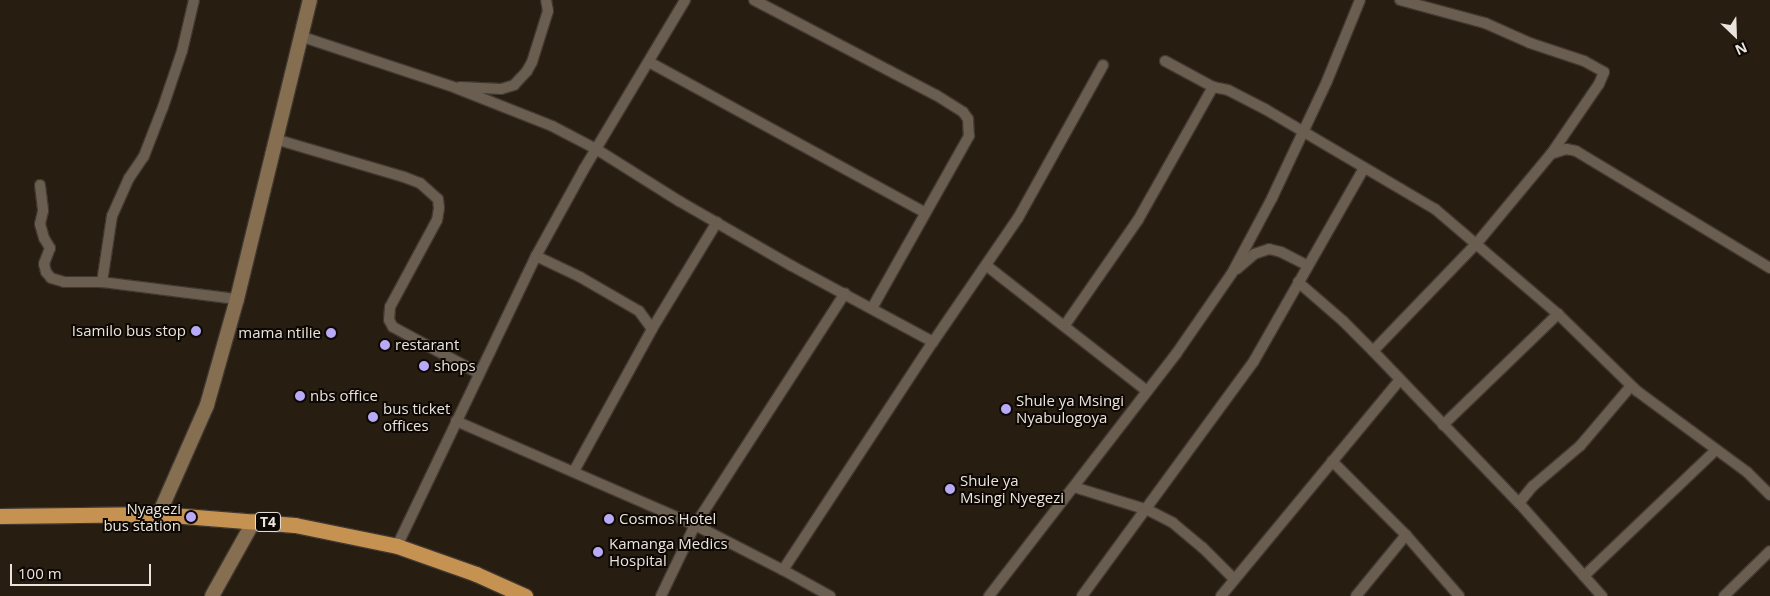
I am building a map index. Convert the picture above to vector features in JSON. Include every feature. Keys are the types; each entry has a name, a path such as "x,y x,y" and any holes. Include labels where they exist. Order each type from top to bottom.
{"highway":[{"name":"T4","path":"0,516 160,514 295,525 397,546 476,574 524,596"}],"street":[{"path":"102,282 112,216 126,184 144,156 163,107 182,51 194,0"},
{"path":"160,514 207,405 237,299 310,0"},
{"path":"456,88 479,86 501,89 514,85 527,71 532,62 548,11 546,0"},
{"path":"397,546 478,373 536,256 596,149 685,0"},
{"path":"754,0 936,95 963,112 968,119 969,136 872,308"},
{"path":"989,596 1148,391 1232,274 1272,198 1360,0"},
{"path":"1373,351 1477,243 1551,154 1599,84 1603,75 1603,70 1485,23 1400,0"},
{"path":"300,36 456,88 544,122 596,149 792,266 933,342"},
{"path":"1165,61 1213,87 1228,90 1303,131 1435,209 1558,314 1631,386 1747,472 1770,495"},
{"path":"649,62 926,213"},
{"path":"783,570 933,342 987,266 1018,218 1103,64"},
{"path":"1065,325 1138,220 1213,87"},
{"path":"275,139 404,177 420,183 438,199 437,220 390,307 389,320 393,327 478,373"},
{"path":"1551,154 1566,149 1576,151 1770,268"},
{"path":"1082,596 1148,510 1254,361 1364,168"},
{"path":"40,185 43,212 40,224 44,238 50,248 44,264 46,272 51,278 64,282 102,282 237,299"},
{"path":"574,471 652,329 717,222"},
{"path":"1232,274 1254,254 1269,249 1281,252 1308,266"},
{"path":"536,256 580,277 639,311 652,329"},
{"path":"987,266 1148,391"},
{"path":"1298,282 1343,321 1373,351 1519,503 1602,596"},
{"path":"661,596 695,526 845,293"},
{"path":"1443,424 1558,314"},
{"path":"1221,596 1400,380"},
{"path":"1519,503 1533,486 1580,446 1631,386"},
{"path":"456,421 574,471 695,526 830,596"},
{"path":"1584,576 1716,450"},
{"path":"1332,461 1406,535 1459,596"},
{"path":"1074,487 1148,510 1173,523 1202,547 1234,579"},
{"path":"212,596 254,521"},
{"path":"1356,596 1406,535"},
{"path":"1724,596 1770,551"}],"place":[{"name":"Isamilo bus stop","path":"196,331"},
{"name":"mama ntilie","path":"331,333"},
{"name":"restarant","path":"385,345"},
{"name":"shops","path":"424,366"},
{"name":"nbs office","path":"300,396"},
{"name":"Shule ya Msingi Nyabulogoya","path":"1006,409"},
{"name":"bus ticket offices","path":"373,417"},
{"name":"Shule ya Msingi Nyegezi","path":"950,489"},
{"name":"Nyagezi bus station","path":"191,517"},
{"name":"Cosmos Hotel","path":"609,519"},
{"name":"Kamanga Medics Hospital","path":"598,552"}]}
